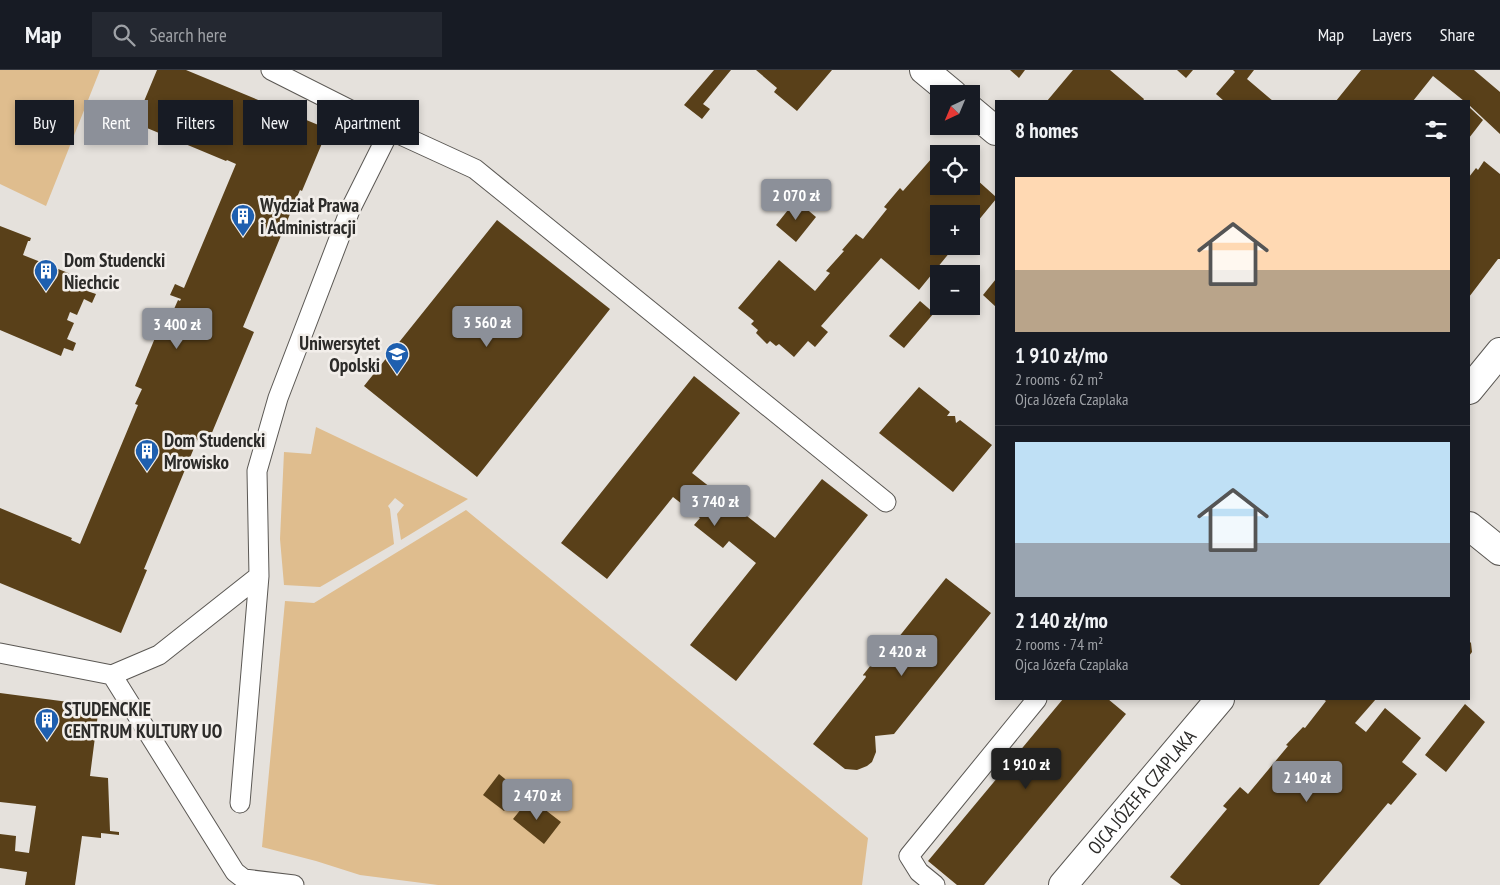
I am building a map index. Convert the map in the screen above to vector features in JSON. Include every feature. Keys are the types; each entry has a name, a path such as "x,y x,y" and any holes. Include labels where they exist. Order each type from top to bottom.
{"street":[{"path":"924,70 942,85"},
{"path":"980,117 995,129"},
{"path":"1470,389 1500,352"},
{"path":"1470,527 1500,552"},
{"name":"OJCA JÓZEFA CZAPLAKA","path":"1063,885 1219,700"}],"lane":[{"path":"270,70 330,100"},
{"path":"419,143 475,169 886,502"},
{"path":"240,803 259,576 257,471 278,398 350,210 382,145"},
{"path":"0,653 112,675 159,655 259,576"},
{"path":"112,675 235,872 244,879 294,885"},
{"path":"935,885 919,872 909,856 1035,700"}],"shaded area":[{"path":"0,70 100,70 88,100 84,100 84,110 74,135 74,100 15,100 15,145 70,145 46,206 0,184"},
{"path":"316,427 468,499 401,540 397,514 404,505 395,498 388,506 390,509 394,544 320,587 284,585 280,539 284,452 311,454"},
{"path":"466,510 868,838 862,885 438,885 360,875 262,847 285,601 314,603"}],"building":[{"path":"157,70 186,70 258,100 243,100 243,145 307,145 307,120 317,124 317,145 321,145 302,191 300,190 243,327 254,332 211,435 201,431 144,569 147,570 121,633 0,583 0,508 72,538 71,540 80,544 138,405 135,404 142,389 135,386 165,314 171,316 178,300 180,301 181,299 170,295 175,284 184,288 236,164 188,145 233,145 233,100 158,100 158,133 148,128 148,100 145,100"},
{"path":"714,70 731,70 703,104 710,109 702,119 684,105"},
{"path":"756,70 832,70 797,111 774,92 777,88"},
{"path":"1010,70 1025,70 1019,78"},
{"path":"1073,70 1110,70 1144,99 1144,100 1048,100"},
{"path":"1177,70 1193,70 1186,78"},
{"path":"1233,70 1254,70 1247,79 1272,100 1223,100 1216,94 1235,72"},
{"path":"1361,70 1474,70 1500,92 1500,134 1470,106 1470,100 1463,100 1433,76 1414,100 1337,100"},
{"path":"1470,108 1483,120 1470,137"},
{"path":"930,160 930,195 980,195 980,183 995,196 995,200 980,218 980,205 930,205 930,255 948,255 939,265 930,265 930,277 919,290 881,258 821,326 828,332 815,347 808,341 794,357 779,344 776,346 770,341 767,344 756,333 758,330 751,324 754,321 738,308 779,260 815,291 830,273 826,271 844,251 842,250 856,234 863,239 887,209 884,207 900,188 903,191"},
{"path":"1484,161 1500,174 1500,259 1498,259 1470,296 1470,176 1476,168 1478,170"},
{"path":"796,200 816,217 796,242 776,225"},
{"path":"497,220 610,309 477,477 364,386"},
{"name":"Dom Studencki Niechcic","path":"0,226 31,238 23,255 91,282 87,291 96,294 92,303 84,299 77,315 70,312 67,320 74,323 67,339 76,343 73,351 64,348 61,356 0,330"},
{"path":"995,280 995,306 983,295"},
{"path":"920,301 930,310 930,315 932,315 904,348 889,336"},
{"path":"694,376 740,413 692,473 775,538 822,479 868,515 736,681 690,645 756,563 729,541 723,548 694,525 700,518 673,497 607,579 561,543"},
{"path":"919,387 950,412 947,416 955,416 956,423 960,420 992,445 953,492 879,433"},
{"path":"946,578 991,613 894,734 875,736 876,752 872,762 857,770 845,769 813,744 866,677 863,675 875,660 878,663"},
{"path":"1470,642 1471,643 1472,652 1470,655"},
{"name":"STUDENCKIE CENTRUM KULTURY UO","path":"0,693 99,706 90,776 108,778 110,831 119,832 119,835 101,833 101,838 82,836 75,885 25,885 27,872 0,868 0,834 16,836 15,851 29,853 36,806 0,802"},
{"path":"1062,700 1109,700 1126,714 984,885 957,885 928,861"},
{"path":"1324,700 1375,700 1355,723 1366,732 1385,708 1421,738 1402,762 1417,774 1391,805 1388,803 1319,885 1181,885 1170,877 1227,809 1223,806 1240,787 1248,794 1288,746 1286,745 1303,727 1305,728 1326,701"},
{"path":"1465,704 1485,722 1446,772 1425,755"},
{"path":"499,774 520,791 504,811 483,795"},
{"path":"530,798 561,822 544,844 513,819"}],"place":[{"name":"Wydział Prawa i Administracji","path":"243,237"},
{"name":"Dom Studencki Niechcic","path":"46,292"},
{"name":"Uniwersytet Opolski","path":"397,375"},
{"name":"Dom Studencki Mrowisko","path":"147,472"},
{"name":"STUDENCKIE CENTRUM KULTURY UO","path":"47,741"}]}
